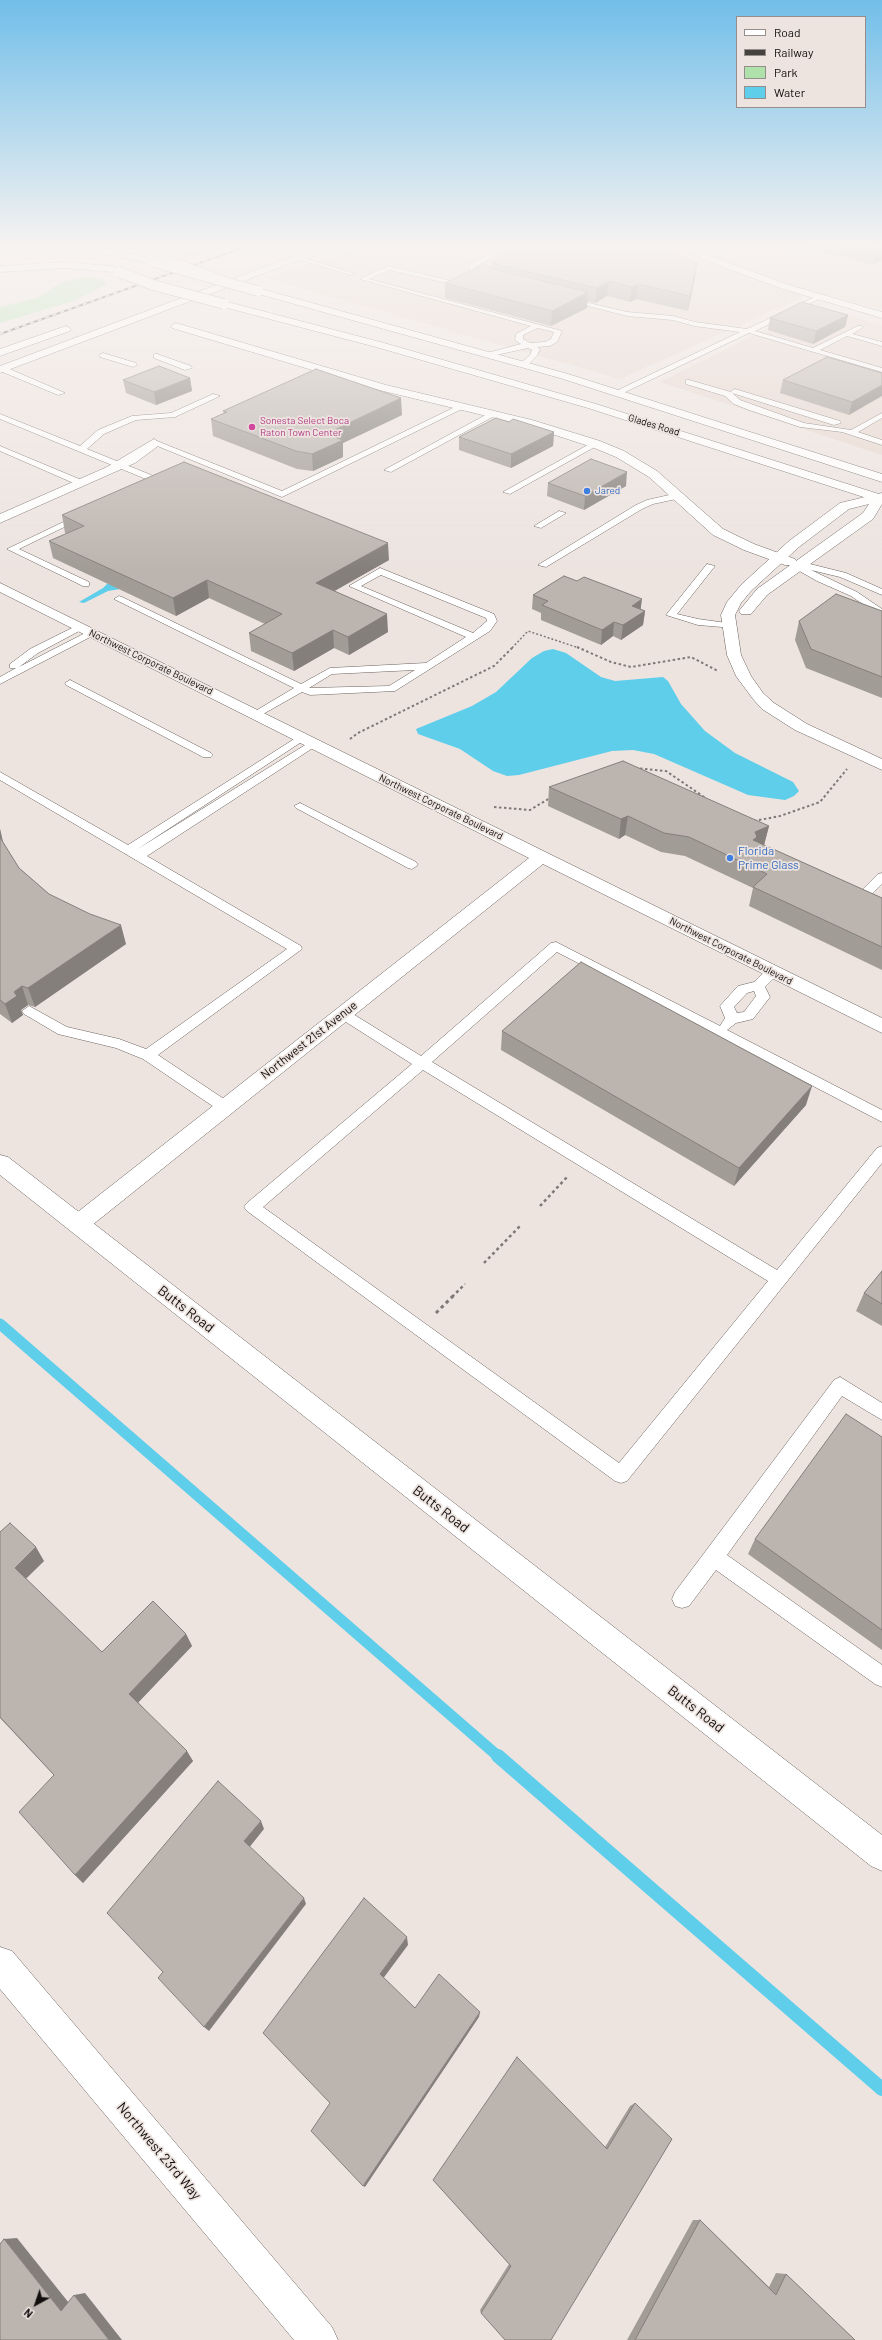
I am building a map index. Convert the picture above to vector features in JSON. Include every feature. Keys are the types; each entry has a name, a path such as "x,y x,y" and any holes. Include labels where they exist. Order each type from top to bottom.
{"main road":[{"path":"1,369 46,352"},
{"path":"263,352 383,388 460,408 494,414 547,428 596,444 644,468 678,496 710,527 738,542 792,563"},
{"name":"Glades Road","path":"403,352 570,400 881,498"},
{"name":"Glades Road","path":"480,352 619,393 882,478"},
{"path":"0,519 120,466 154,443"},
{"path":"731,626 743,617 747,609 762,592 792,563 844,506 881,498"},
{"path":"881,498 868,516 792,563 752,582 734,602 728,615 731,626 732,645 738,663 750,686 768,706 819,737 882,764"},
{"name":"Northwest Corporate Boulevard","path":"0,587 882,1026"},
{"name":"Northwest 21st Avenue","path":"78,1224 541,857"},
{"name":"Butts Road","path":"0,1163 882,1855"},
{"name":"Northwest 23rd Way","path":"0,1963 319,2340"}],"lane":[{"path":"490,355 501,352"},
{"path":"524,364 533,356 535,352"},
{"path":"619,393 704,352"},
{"path":"821,352 882,370"},
{"path":"104,354 133,365"},
{"path":"157,356 188,368"},
{"path":"1,369 27,378 32,382 61,393"},
{"path":"13,384 32,382"},
{"path":"689,382 728,394 746,406 803,425 854,431 882,415"},
{"path":"735,391 854,431 882,443"},
{"path":"81,450 101,432 135,418 172,415 216,396"},
{"path":"154,443 282,494 460,408"},
{"path":"388,470 494,414"},
{"path":"0,416 158,481 144,488"},
{"path":"507,492 596,444"},
{"path":"0,448 81,483"},
{"path":"543,565 639,507 650,502 678,496"},
{"path":"86,584 12,549 89,513"},
{"path":"538,526 562,513"},
{"path":"792,563 843,575 882,592"},
{"path":"792,563 820,579 854,594 882,614"},
{"path":"710,566 671,616 698,622 731,626"},
{"path":"119,599 305,690 391,689 474,637 486,629 492,621 491,616 380,571 354,586 474,637"},
{"path":"0,679 86,630"},
{"path":"0,679 34,651 86,630"},
{"path":"256,715 305,690 330,671 428,666"},
{"path":"70,683 207,755"},
{"path":"133,853 308,740"},
{"path":"0,775 296,949 148,1055"},
{"path":"300,806 412,865"},
{"path":"846,893 865,902 882,876"},
{"path":"882,1117 722,1031 556,946 422,1063 252,1207 621,1475 882,1152"},
{"path":"732,1018 727,1006 743,989 758,986 772,972"},
{"path":"722,1031 732,1018 748,1016 763,997 758,986"},
{"path":"29,1012 63,1031 119,1044 148,1055 225,1107"},
{"path":"343,1014 779,1279"},
{"path":"682,1599 840,1385 882,1412"},
{"path":"714,1557 882,1677"}],"path":[{"path":"347,741 358,733 410,709 455,684 494,666 528,631 567,642 612,662 631,667 643,666 664,660 691,657 720,672"},
{"path":"631,769 639,767 666,771 710,802"},
{"path":"751,821 780,816 820,802 847,768"},
{"path":"494,807 530,810 555,796"},
{"path":"540,1206 570,1175"},
{"path":"484,1263 521,1225"},
{"path":"431,1319 465,1284"}],"shaded area":[{"path":"526,352 680,352 620,379"},
{"path":"720,352 882,352 882,455 660,382"}],"water":[{"path":"109,582 120,589 108,591 84,603 79,602 103,588"},
{"path":"553,649 566,653 601,677 615,681 663,677 668,681 681,704 705,731 735,753 793,782 799,791 794,796 785,800 748,795 654,754 633,750 612,751 519,775 507,776 493,771 460,749 418,734 416,729 472,706 496,692 532,658 544,651"}],"building":[{"path":"827,357 882,373 882,385 852,402 783,380"},
{"path":"159,366 190,378 154,392 123,380"},
{"path":"316,369 401,398 326,434 343,440 312,454 296,451 211,419 227,412 223,411"},
{"path":"496,418 509,422 513,419 554,432 511,454 459,437"},
{"path":"591,459 627,472 585,496 548,483"},
{"path":"184,462 388,543 316,583 387,614 348,637 333,630 292,653 249,633 282,614 207,580 173,598 49,541 84,526 62,515"},
{"path":"564,576 577,581 584,577 642,599 632,606 645,611 623,625 614,622 602,630 542,605 548,601 533,595"},
{"path":"836,594 882,611 882,677 811,649 799,621"},
{"path":"623,761 769,826 755,832 757,837 753,840 882,898 882,947 753,887 767,874 689,837 664,833 628,816 621,819 549,787"},
{"path":"0,835 19,868 49,894 90,914 121,925 28,988 22,986 14,992 17,996 5,1004 0,1000"},
{"path":"581,962 812,1086 739,1168 502,1031"},
{"path":"882,1271 882,1304 864,1293"},
{"path":"846,1414 882,1437 882,1630 755,1539"},
{"path":"10,1523 36,1547 15,1568 102,1652 153,1601 186,1634 129,1694 187,1751 75,1875 19,1812 54,1775 0,1717 0,1532"},
{"path":"218,1781 261,1821 244,1841 304,1898 204,2027 158,1978 163,1972 107,1913"},
{"path":"364,1898 407,1937 380,1974 415,2008 439,1974 480,2012 363,2186 311,2131 330,2103 263,2033"},
{"path":"517,2057 607,2149 635,2103 672,2139 551,2340 505,2340 481,2313 511,2266 433,2180"},
{"path":"700,2220 776,2295 786,2274 855,2340 635,2340"},
{"path":"4,2239 61,2311 74,2295 109,2340 0,2340 0,2244"}],"waterway":[{"path":"0,1324 499,1757"},
{"path":"498,1756 882,2089"}],"place":[{"name":"Sonesta Select Boca Raton Town Center","path":"252,427"},
{"name":"Jared","path":"587,491"},
{"name":"Florida Prime Glass","path":"730,858"}]}
